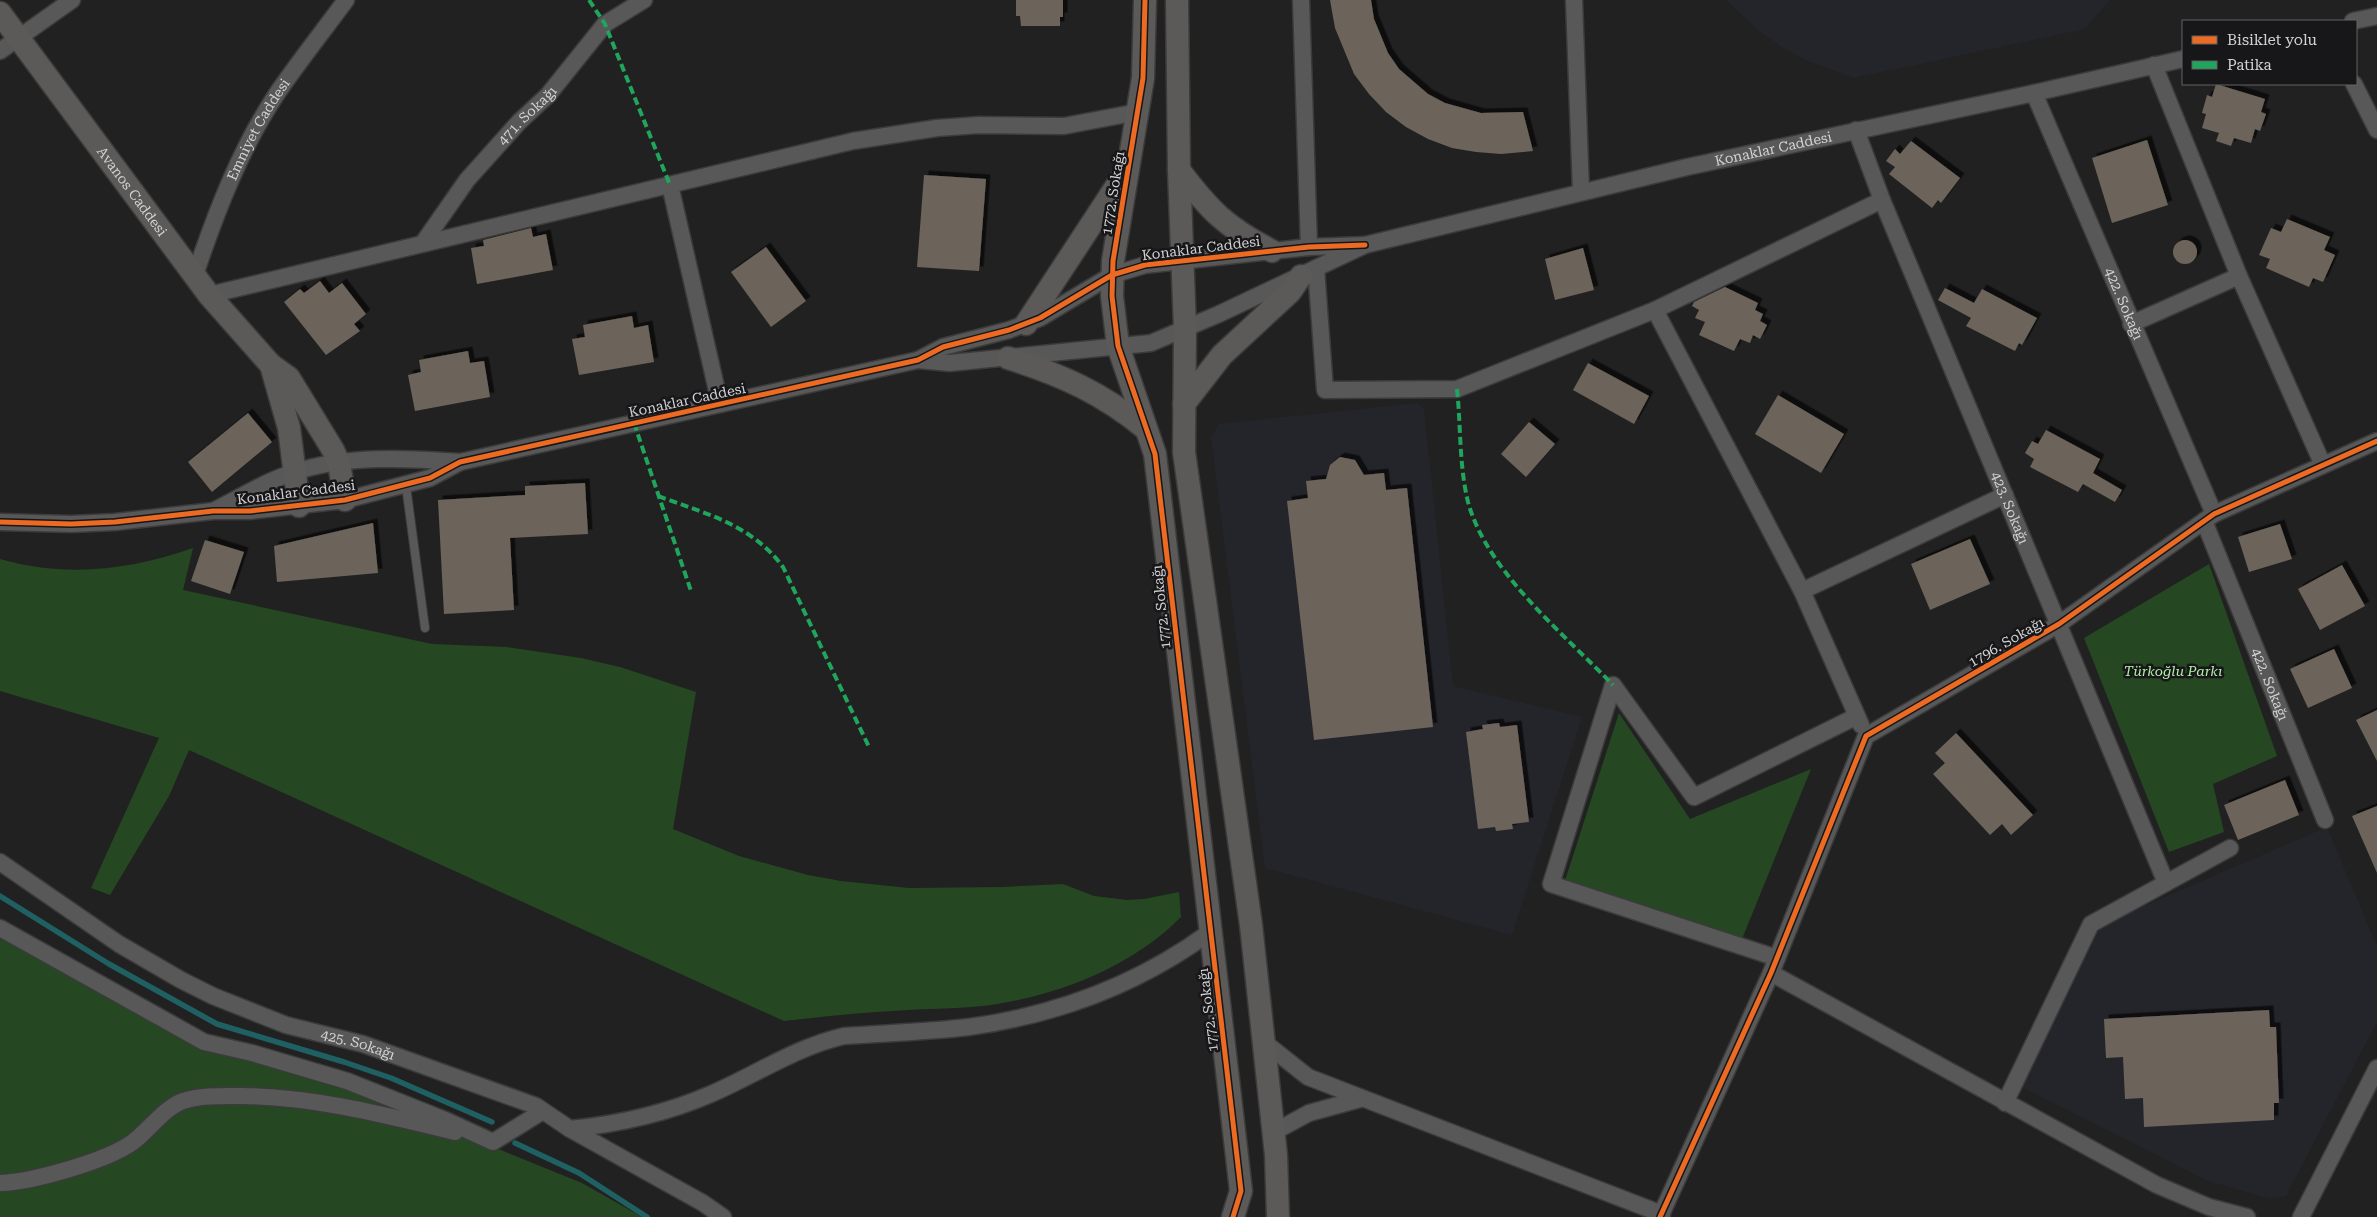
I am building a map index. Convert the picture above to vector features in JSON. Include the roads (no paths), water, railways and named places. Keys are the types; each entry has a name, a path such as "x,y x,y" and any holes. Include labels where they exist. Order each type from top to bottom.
{"street":[{"path":"0,51 72,0"},
{"name":"Emniyet Caddesi","path":"195,275 228,189 261,121 278,92 346,0"},
{"name":"471. Sokağı","path":"423,243 467,180 519,122 548,95 605,24 644,0"},
{"name":"1772. Sokağı","path":"1146,0 1142,78 1138,112 1112,275 1114,318 1118,346 1154,454 1241,1191 1234,1217"},
{"path":"1177,0 1179,170 1185,329 1184,452 1251,925 1274,1132 1278,1217"},
{"path":"1301,0 1309,247"},
{"path":"1574,0 1581,192"},
{"name":"Avanos Caddesi","path":"0,14 209,295 271,365 289,378 326,436 339,463 345,500"},
{"path":"2357,20 2377,16"},
{"name":"Konaklar Caddesi","path":"0,522 89,524 153,519 214,511 250,511 345,500 406,486 430,478 460,462 918,360 944,347 1026,324 1054,311 1112,275 1145,265 1182,259 1309,247 1365,245 1581,192 1856,130 2034,94 2182,59"},
{"path":"2154,65 2239,276 2323,465"},
{"path":"2354,85 2377,130"},
{"name":"422. Sokağı","path":"2034,94 2131,324 2209,517 2325,820"},
{"path":"209,295 820,149 895,134 979,125 1064,126 1138,112"},
{"name":"423. Sokağı","path":"1856,130 1882,200 2166,883"},
{"path":"1026,324 1130,166"},
{"path":"1179,170 1204,203 1223,221 1272,251"},
{"path":"670,185 720,404"},
{"path":"1309,272 1325,390 1457,389 1655,310 1882,200"},
{"name":"Konaklar Caddesi","path":"918,360 950,362 1008,358 1151,342 1185,329 1365,245"},
{"path":"1184,404 1222,355 1309,272"},
{"path":"2131,324 2239,276"},
{"path":"1264,1042 1308,1077 1360,1099 1661,1215 1774,966 1866,736 1802,591 1655,310"},
{"path":"1008,358 1060,376 1088,389 1117,405 1147,429"},
{"name":"Avanos Caddesi","path":"271,365 287,420 299,506"},
{"name":"1796. Sokağı","path":"1866,736 2059,624 2209,517 2377,441"},
{"name":"Konaklar Caddesi","path":"214,511 294,472 339,463 423,459 460,462"},
{"path":"1802,591 2005,495"},
{"path":"1857,716 1694,797 1613,685 1551,884 1774,966 2005,1103 2157,1185 2209,1207 2247,1217"},
{"path":"2005,1103 2091,924 2230,848"},
{"name":"425. Sokağı","path":"0,862 119,944 165,972 213,996 286,1025 363,1044 543,1111 570,1129 703,1203 723,1217"},
{"path":"0,928 204,1042 347,1081 445,1120 493,1142"},
{"path":"570,1129 637,1119 687,1104 792,1053 827,1040 844,1036 968,1027 1033,1015 1067,1005 1132,979 1179,954 1210,932"},
{"path":"2301,1217 2377,1068"},
{"path":"0,1183 22,1181 103,1157 130,1144 181,1102 216,1096 269,1096 332,1104 493,1142 543,1111"},
{"path":"1274,1132 1309,1112 1360,1099"}],"lane":[{"path":"406,486 425,628"}],"waterway":[{"path":"0,896 109,964 217,1024 391,1078 492,1122"},
{"path":"515,1143 579,1173 647,1217"}],"park label":[{"name":"Türkoğlu Parkı","path":"2173,671"}]}
